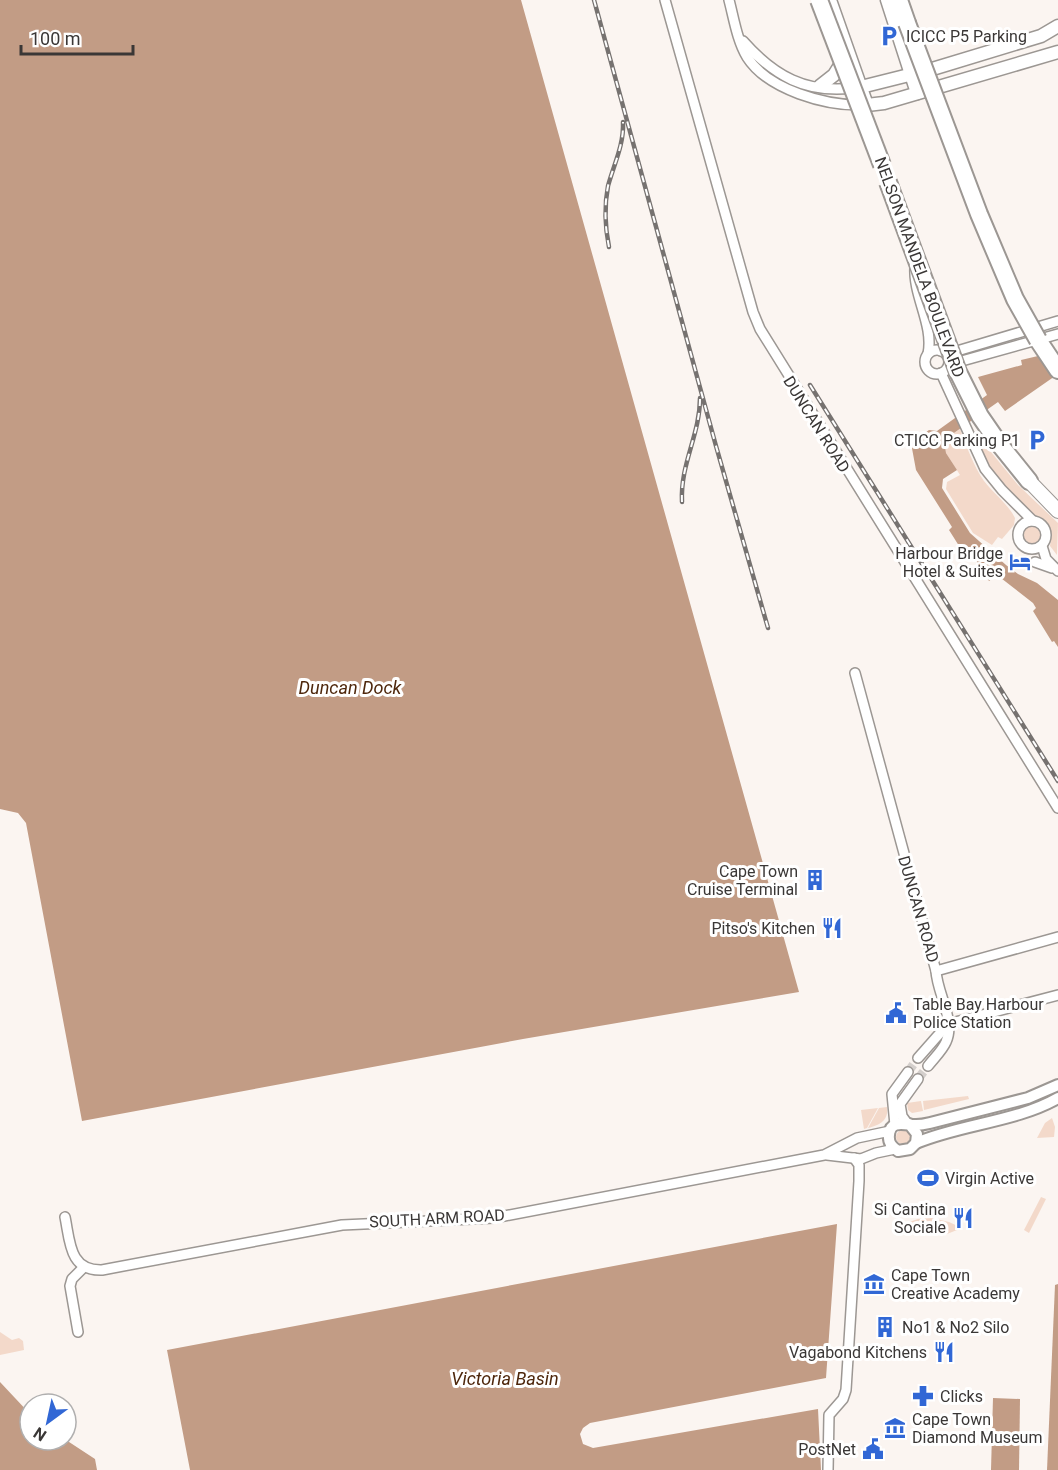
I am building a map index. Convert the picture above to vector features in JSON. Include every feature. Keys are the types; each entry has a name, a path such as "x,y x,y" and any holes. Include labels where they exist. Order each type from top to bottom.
{"highway":[{"name":"NELSON MANDELA BOULEVARD","path":"819,0 958,372 990,432 1029,481"},
{"path":"899,0 979,214 1015,299 1058,370"}],"main road":[{"path":"830,0 867,105 884,103 1054,54"},
{"path":"887,0 918,93"},
{"path":"861,87 1041,36 1058,26"},
{"path":"820,86 837,72 848,49"},
{"name":"NELSON MANDELA BOULEVARD","path":"1029,481 1058,511"}],"street":[{"name":"DUNCAN ROAD","path":"665,0 753,312 760,329 1058,808"},
{"path":"729,0 739,37 752,64 781,86 797,93 834,103 867,105 904,204 916,245 916,290 928,334 928,354 924,361 926,368 934,374 941,374 949,365 1058,334"},
{"path":"739,37 780,75 799,84 845,89 861,87"},
{"path":"928,354 940,350 957,351 1058,321"},
{"path":"928,334 940,350 948,356 949,365"},
{"path":"941,374 968,428 985,469 1033,521 1045,528 1046,538 1035,562"},
{"path":"1011,499 1020,514 1019,540 1028,549 1035,562 1058,571"},
{"path":"1021,527 1033,521"},
{"path":"1028,549 1041,547"},
{"path":"1041,547 1046,560 1058,571"},
{"name":"DUNCAN ROAD","path":"855,673 936,971 948,1024"},
{"name":"DUNCAN ROAD","path":"936,971 1058,937"},
{"path":"918,1058 948,1024 1058,995"},
{"path":"928,1066 945,1044 948,1024"},
{"path":"908,1072 891,1094 892,1128 889,1141 895,1149 907,1151 916,1143 934,1136 1028,1111 1058,1098"},
{"path":"916,1143 917,1134 902,1116 900,1104 918,1079"},
{"path":"892,1128 908,1123 930,1123 1017,1101 1042,1093 1058,1084"},
{"name":"SOUTH ARM ROAD","path":"84,1267 102,1270 342,1225 494,1218 824,1155 857,1138 892,1128"},
{"path":"828,1470 829,1415 843,1399 848,1371 853,1252 859,1181 859,1165 848,1151 850,1143"},
{"name":"SOUTH ARM ROAD","path":"824,1155 861,1160 876,1153 895,1149"},
{"path":"65,1217 71,1249 84,1267 72,1279 70,1286 78,1332"}],"shaded area":[{"path":"960,429 980,475 1015,518 1014,525 1002,539 998,537 992,545 973,533 946,489 947,482 960,475 946,453 944,440"},
{"path":"977,435 1018,485 1058,523 1057,555 1050,546 1051,534 1048,525 1033,515 1006,488 985,460 975,439"},
{"path":"1032,525 1039,528 1042,535 1039,542 1032,545 1025,542 1022,535 1025,528"},
{"path":"968,1096 969,1099 924,1110 923,1101"},
{"path":"921,1101 923,1111 912,1113 908,1110 907,1103"},
{"path":"887,1107 885,1119 868,1128 879,1108"},
{"path":"878,1108 867,1128 864,1129 861,1110"},
{"path":"1052,1118 1055,1127 1054,1137 1037,1138 1045,1123"},
{"path":"903,1130 908,1132 910,1137 908,1142 903,1144 898,1142 896,1137 898,1132"},
{"path":"1041,1197 1046,1199 1029,1233 1024,1230"},
{"path":"932,1218 962,1228 942,1236 940,1232 937,1233 933,1229 929,1231 931,1233 928,1236 908,1223 900,1225 918,1219"},
{"path":"0,1332 12,1340 19,1338 23,1341 24,1350 0,1355"}],"water":[{"name":"Duncan Dock","path":"0,0 521,0 799,992 523,1039 82,1121 26,823 18,813 0,809"},
{"path":"1055,352 1058,374 1005,411 998,402 944,440 946,453 957,470 943,479 942,488 970,533 1006,565 1037,583 1058,600 1058,647 1054,641 1052,642 1033,611 1036,608 1033,603 997,575 989,581 972,554 966,557 949,530 952,527 916,470 911,443 929,430 937,431 987,395 978,377 1022,365 1021,360"},
{"name":"Victoria Basin","path":"837,1224 826,1378 590,1423 583,1428 580,1434 583,1444 593,1448 818,1409 821,1470 190,1470 167,1350"},
{"path":"1058,1284 1058,1470 1047,1470 1055,1285"},
{"path":"0,1382 18,1401 18,1452 78,1452 78,1448 95,1459 97,1470 0,1470"},
{"path":"993,1398 1020,1399 1019,1470 991,1470"}],"tunnel":[{"path":"908,1072 918,1058"},
{"path":"918,1079 928,1066"}],"railway":[{"path":"594,0 768,628"},
{"path":"609,247 606,217 607,194 620,147 623,122"},
{"path":"810,385 1058,781"},
{"path":"682,502 684,475 697,425 700,398"}],"place":[{"name":"ICICC P5 Parking","path":"889,36"},
{"name":"CTICC Parking P1","path":"1037,440"},
{"name":"Harbour Bridge Hotel & Suites","path":"1020,562"},
{"name":"Cape Town Cruise Terminal","path":"815,880"},
{"name":"Pitso's Kitchen","path":"832,928"},
{"name":"Table Bay Harbour Police Station","path":"896,1013"},
{"name":"Virgin Active","path":"928,1178"},
{"name":"Si Cantina Sociale","path":"963,1218"},
{"name":"Cape Town Creative Academy","path":"874,1284"},
{"name":"No1 & No2 Silo","path":"885,1327"},
{"name":"Vagabond Kitchens","path":"944,1352"},
{"name":"Clicks","path":"923,1396"},
{"name":"Cape Town Diamond Museum","path":"895,1428"},
{"name":"PostNet","path":"873,1449"}]}
